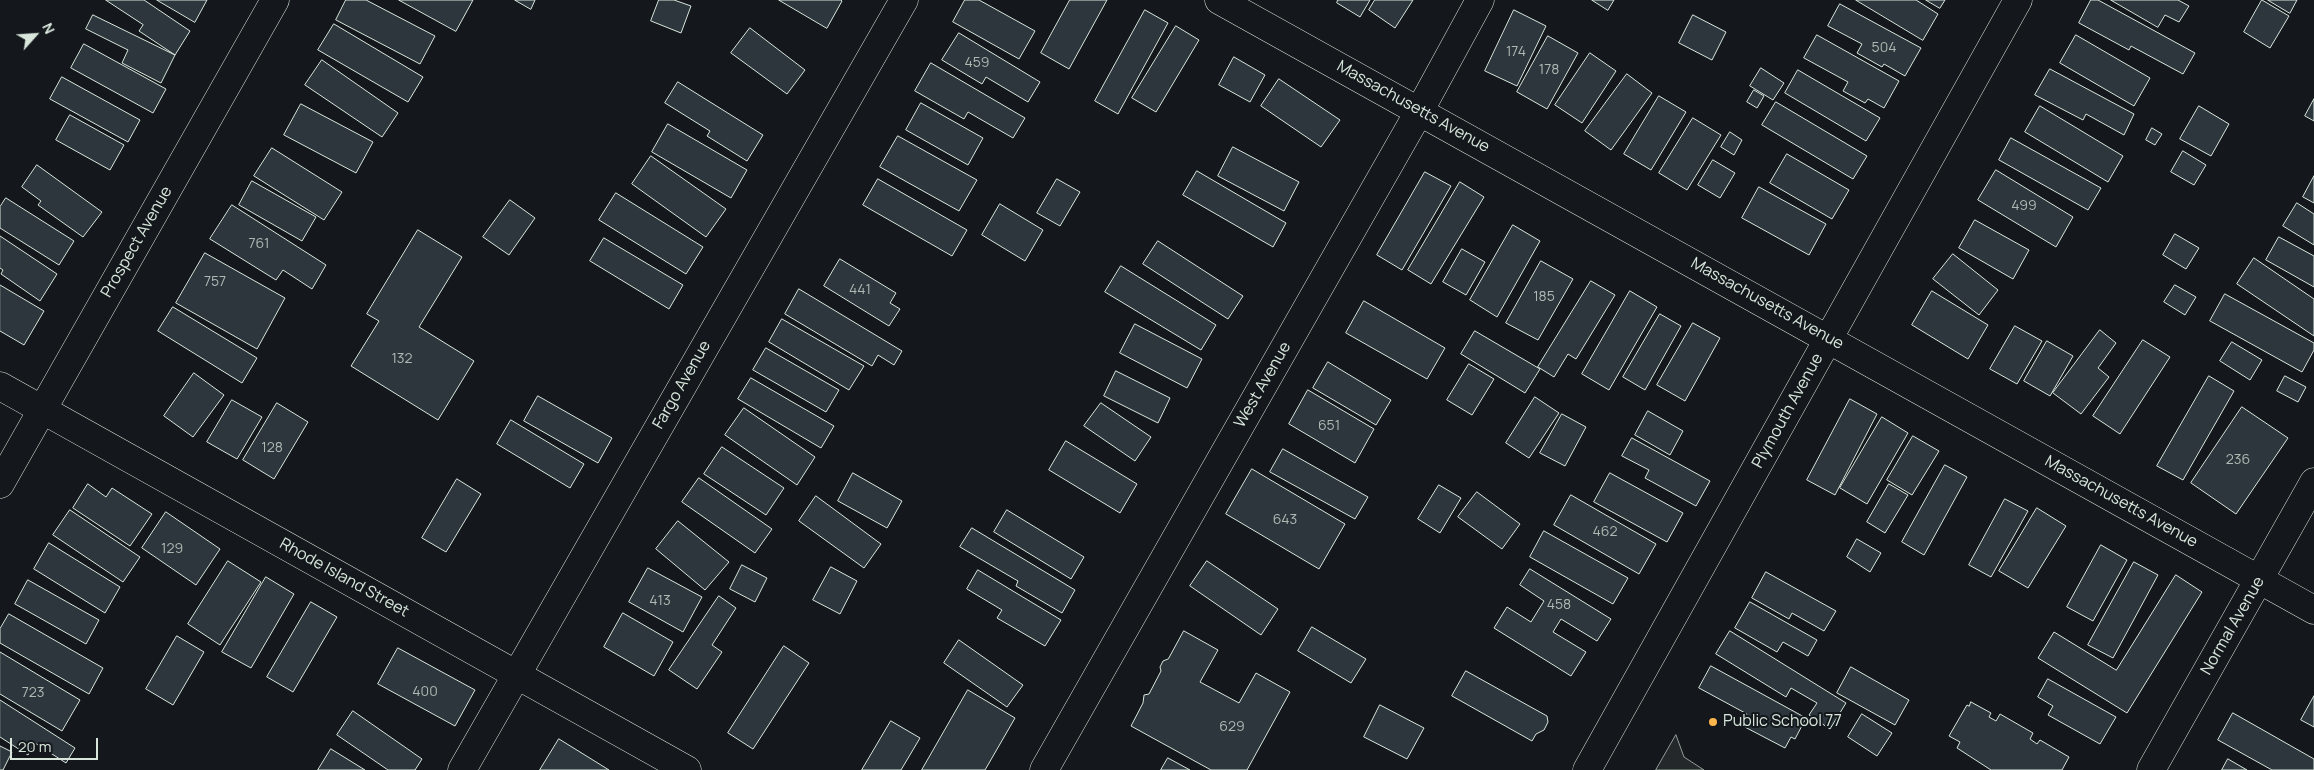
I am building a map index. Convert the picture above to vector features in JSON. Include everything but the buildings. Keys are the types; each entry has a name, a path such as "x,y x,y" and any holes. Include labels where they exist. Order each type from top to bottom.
{"street":[{"name":"Prospect Avenue","path":"0,484 275,0"},
{"name":"Fargo Avenue","path":"462,770 904,0"},
{"name":"Massachusetts Avenue","path":"1219,0 1420,110 2314,610"},
{"name":"West Avenue","path":"1044,770 1420,110 1480,0"},
{"name":"Plymouth Avenue","path":"1587,770 2018,0"},
{"name":"Rhode Island Street","path":"0,386 687,770"},
{"name":"Normal Avenue","path":"2151,770 2314,482"}],"shaded area":[{"path":"1676,735 1684,757 1704,770 1656,770"}],"place":[{"name":"Public School 77","path":"1713,722"}]}
